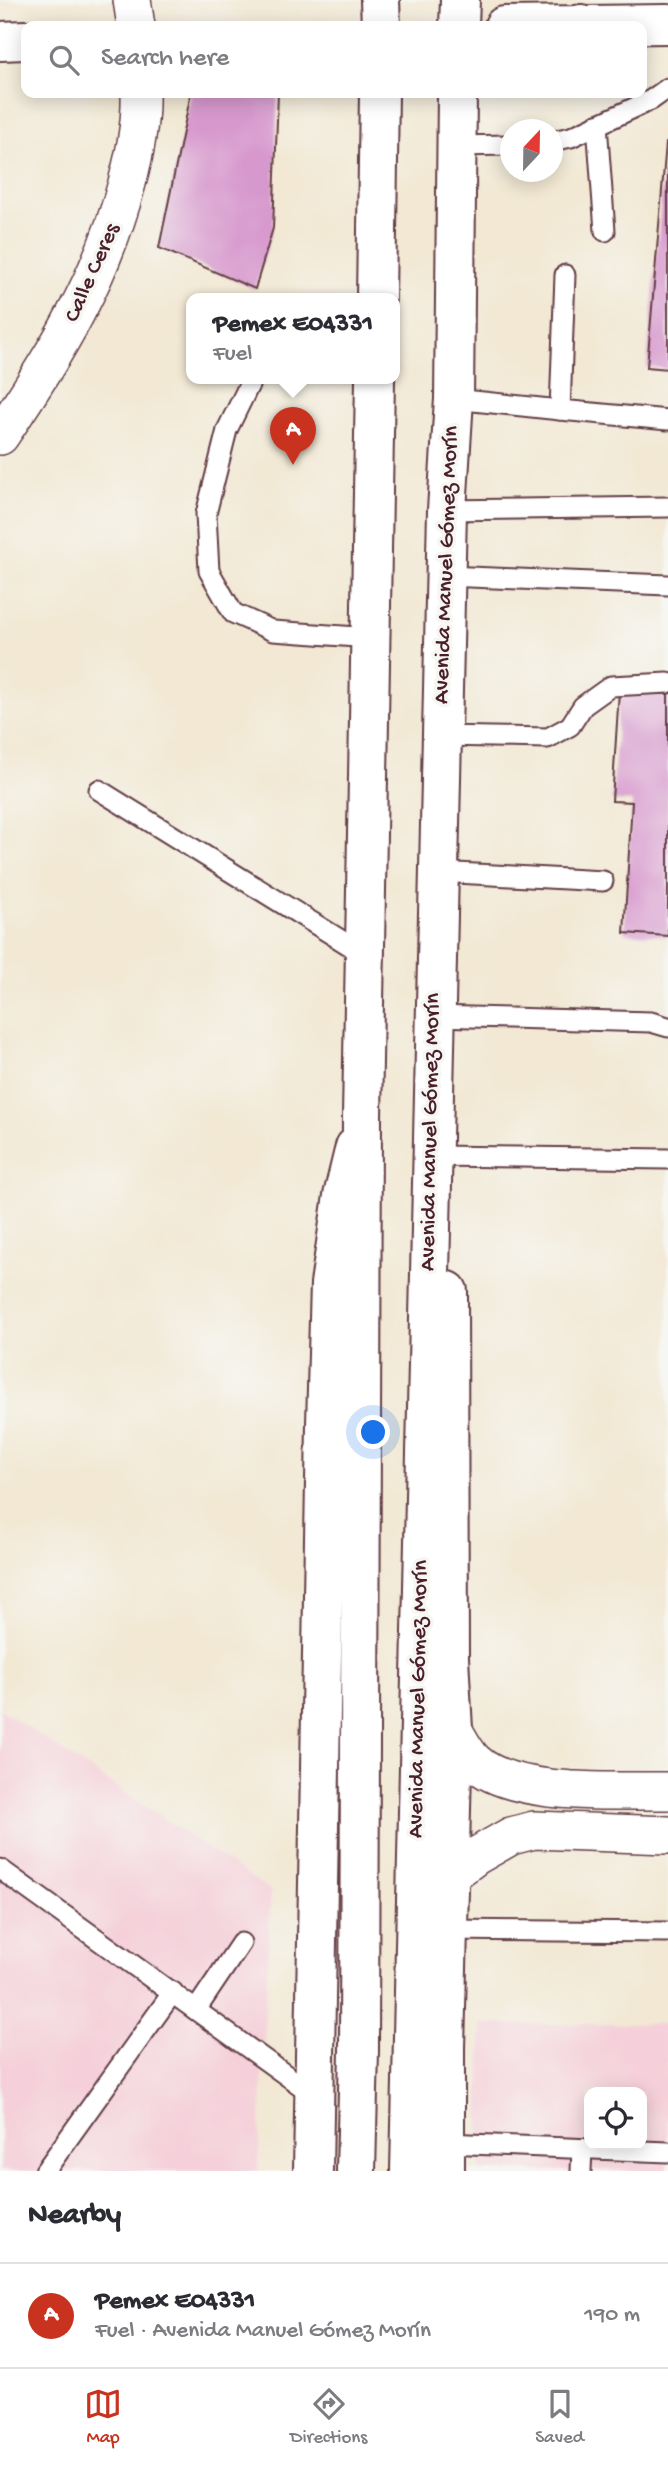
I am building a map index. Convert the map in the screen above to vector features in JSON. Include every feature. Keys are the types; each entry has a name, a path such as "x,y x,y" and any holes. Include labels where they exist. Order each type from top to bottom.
{"main road":[{"path":"380,0 380,21"},
{"path":"459,21 460,0"},
{"path":"647,24 668,24"},
{"path":"0,41 21,40"},
{"path":"376,293 379,98"},
{"name":"Avenida Manuel Gómez Morín","path":"410,2171 430,1156 447,510 454,399 457,98"},
{"path":"456,146 480,98"},
{"path":"356,2171 359,2051 362,1117 374,384"},
{"path":"313,2171 330,1284 343,1196 362,1117"},
{"path":"429,1207 448,1287 449,1631 453,1729 445,2048 446,2157"}],"street":[{"path":"132,0 135,21"},
{"name":"Calle Ceres","path":"0,436 46,369 91,287 118,216 134,156 140,98"},
{"path":"453,1729 474,1760 491,1772 511,1780 566,1790 668,1791"},
{"path":"449,1876 476,1856 511,1836 534,1830 668,1835"}],"lane":[{"path":"563,139 651,100 668,88"},
{"path":"597,124 605,231"},
{"path":"456,146 500,145"},
{"path":"560,410 565,275"},
{"path":"250,384 227,430 206,514 209,570 233,613 273,631 370,638"},
{"path":"454,399 668,420"},
{"path":"447,510 668,507"},
{"path":"445,576 668,585"},
{"path":"441,736 548,738 569,726 583,706 611,686 668,683"},
{"path":"99,790 365,955"},
{"path":"438,872 603,881"},
{"path":"434,1016 650,1022 668,1027"},
{"path":"430,1156 668,1160"},
{"path":"0,1869 315,2096"},
{"path":"448,1930 668,1932"},
{"path":"196,2010 241,1943"},
{"path":"45,2171 173,1992"},
{"path":"581,2171 582,2149"},
{"path":"446,2157 582,2149 668,2152"}],"shaded area":[{"path":"0,1709 271,1891 258,2171 0,2171"},
{"path":"481,2024 668,2024 668,2171 479,2171"}],"building":[{"path":"190,98 278,98 273,228 255,289 159,248"},
{"path":"668,143 668,369 647,367"},
{"path":"619,691 668,694 668,936 624,933 632,802 612,801"}],"place":[{"name":"Pemex E04331","path":"293,465"}]}
